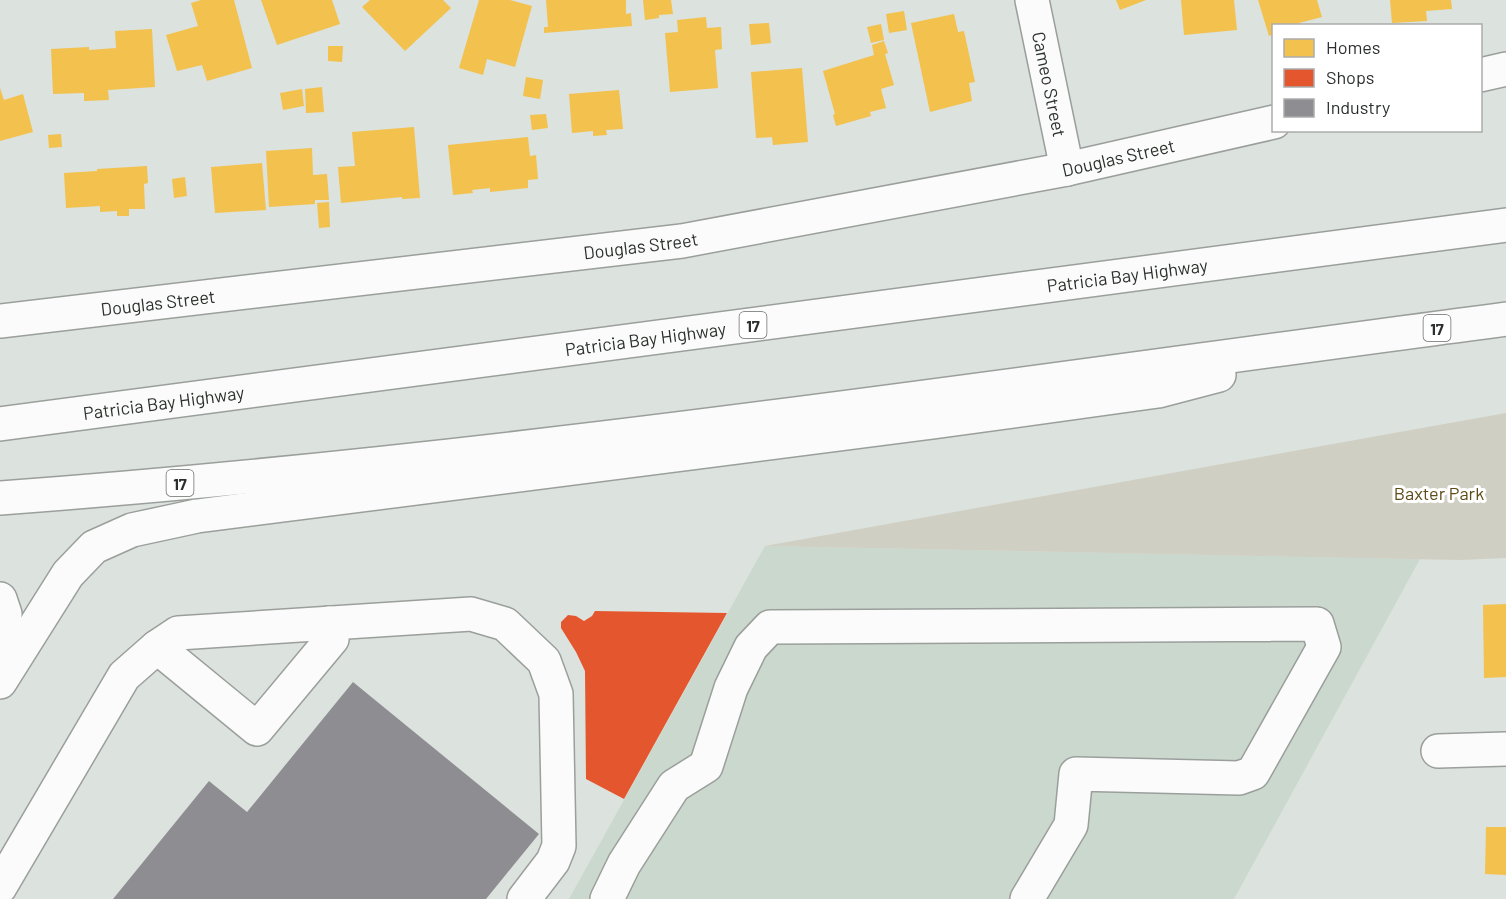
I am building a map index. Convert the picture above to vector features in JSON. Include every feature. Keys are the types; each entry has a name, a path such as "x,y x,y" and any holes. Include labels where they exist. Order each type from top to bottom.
{"main road":[{"name":"Cameo Street","path":"1032,0 1067,169"},
{"path":"1482,75 1506,69"},
{"name":"Douglas Street","path":"0,321 682,241 1067,169 1272,122"},
{"name":"Patricia Bay Highway","path":"0,424 1506,225"},
{"name":"17","path":"0,498 382,464 778,416 1506,319"},
{"path":"0,682 68,574 94,547 132,530 197,516 1158,391 1368,337"},
{"path":"0,599 5,614 0,645"},
{"path":"0,887 124,676 157,647 178,633 471,614 505,624 544,661 556,694 559,846 554,861 524,899"},
{"path":"157,647 258,729 332,639 329,623"},
{"path":"607,899 624,864 674,786 706,766 731,688 751,647 770,627 1317,624 1324,647 1254,773 1239,778 1076,774 1071,825 1027,899"},
{"path":"1438,751 1506,749"}],"shaded area":[{"path":"765,546 1420,559 1234,899 569,899"}],"green space":[{"name":"Baxter Park","path":"1506,413 1506,558 1459,560 765,546"}],"building: Homes":[{"path":"201,0 234,0 252,68 207,81 202,65 177,71 166,35 198,26 191,3"},
{"path":"261,0 332,0 340,24 277,45"},
{"path":"370,0 443,0 451,8 405,51 362,7"},
{"path":"479,0 510,0 532,6 515,67 487,59 483,75 459,68"},
{"path":"546,0 626,0 626,14 631,13 632,26 544,33 544,27 548,27"},
{"path":"643,0 671,0 673,14 659,15 659,18 645,20"},
{"path":"1116,0 1146,0 1120,10"},
{"path":"1181,0 1234,0 1237,30 1184,35"},
{"path":"1258,0 1317,0 1322,17 1299,24 1272,24 1272,35 1269,36"},
{"path":"1390,0 1451,0 1452,9 1426,11 1427,21 1392,23"},
{"path":"904,11 907,30 889,33 886,14"},
{"path":"954,14 958,32 964,31 975,82 969,83 972,101 930,112 911,23"},
{"path":"706,17 707,28 721,27 722,49 715,50 718,88 670,92 665,33 678,32 677,20"},
{"path":"769,23 771,43 751,45 749,24"},
{"path":"881,24 884,40 871,43 867,27"},
{"path":"152,29 155,87 108,90 109,100 84,101 84,93 53,94 51,49 116,48 115,31"},
{"path":"884,41 888,53 885,54 894,85 881,89 886,108 870,112 871,116 836,126 823,71 874,55 872,45"},
{"path":"328,46 343,46 342,62 328,61"},
{"path":"802,68 808,142 773,145 772,137 756,138 751,72"},
{"path":"526,77 543,80 540,99 523,96"},
{"path":"322,87 324,112 306,113 305,89"},
{"path":"0,88 4,100 23,94 33,132 0,141"},
{"path":"302,89 304,106 283,110 280,93"},
{"path":"619,90 623,129 606,130 607,135 593,136 593,131 572,133 569,94"},
{"path":"546,114 548,128 532,130 530,115"},
{"path":"414,127 420,198 402,199 402,197 341,203 338,167 355,166 352,132"},
{"path":"61,134 62,147 49,148 48,135"},
{"path":"528,137 530,156 536,155 538,179 528,180 528,188 490,192 490,188 453,195 448,145"},
{"path":"312,148 313,175 327,174 329,200 315,200 315,204 269,207 266,151"},
{"path":"262,163 266,210 215,213 211,167"},
{"path":"147,166 148,183 144,184 145,209 129,209 129,216 117,216 117,211 100,212 100,206 66,208 64,173"},
{"path":"185,177 187,196 174,198 172,179"},
{"path":"329,202 330,227 319,228 317,203"},
{"path":"1506,604 1506,677 1484,678 1483,605"},
{"path":"1486,827 1506,827 1506,875 1485,874"}],"building: Shops":[{"path":"595,611 727,613 624,799 586,779 585,671 561,628 561,622 568,615 576,616 584,621"}],"building: Industry":[{"path":"353,682 539,834 486,899 113,899 209,781 247,812"}]}
